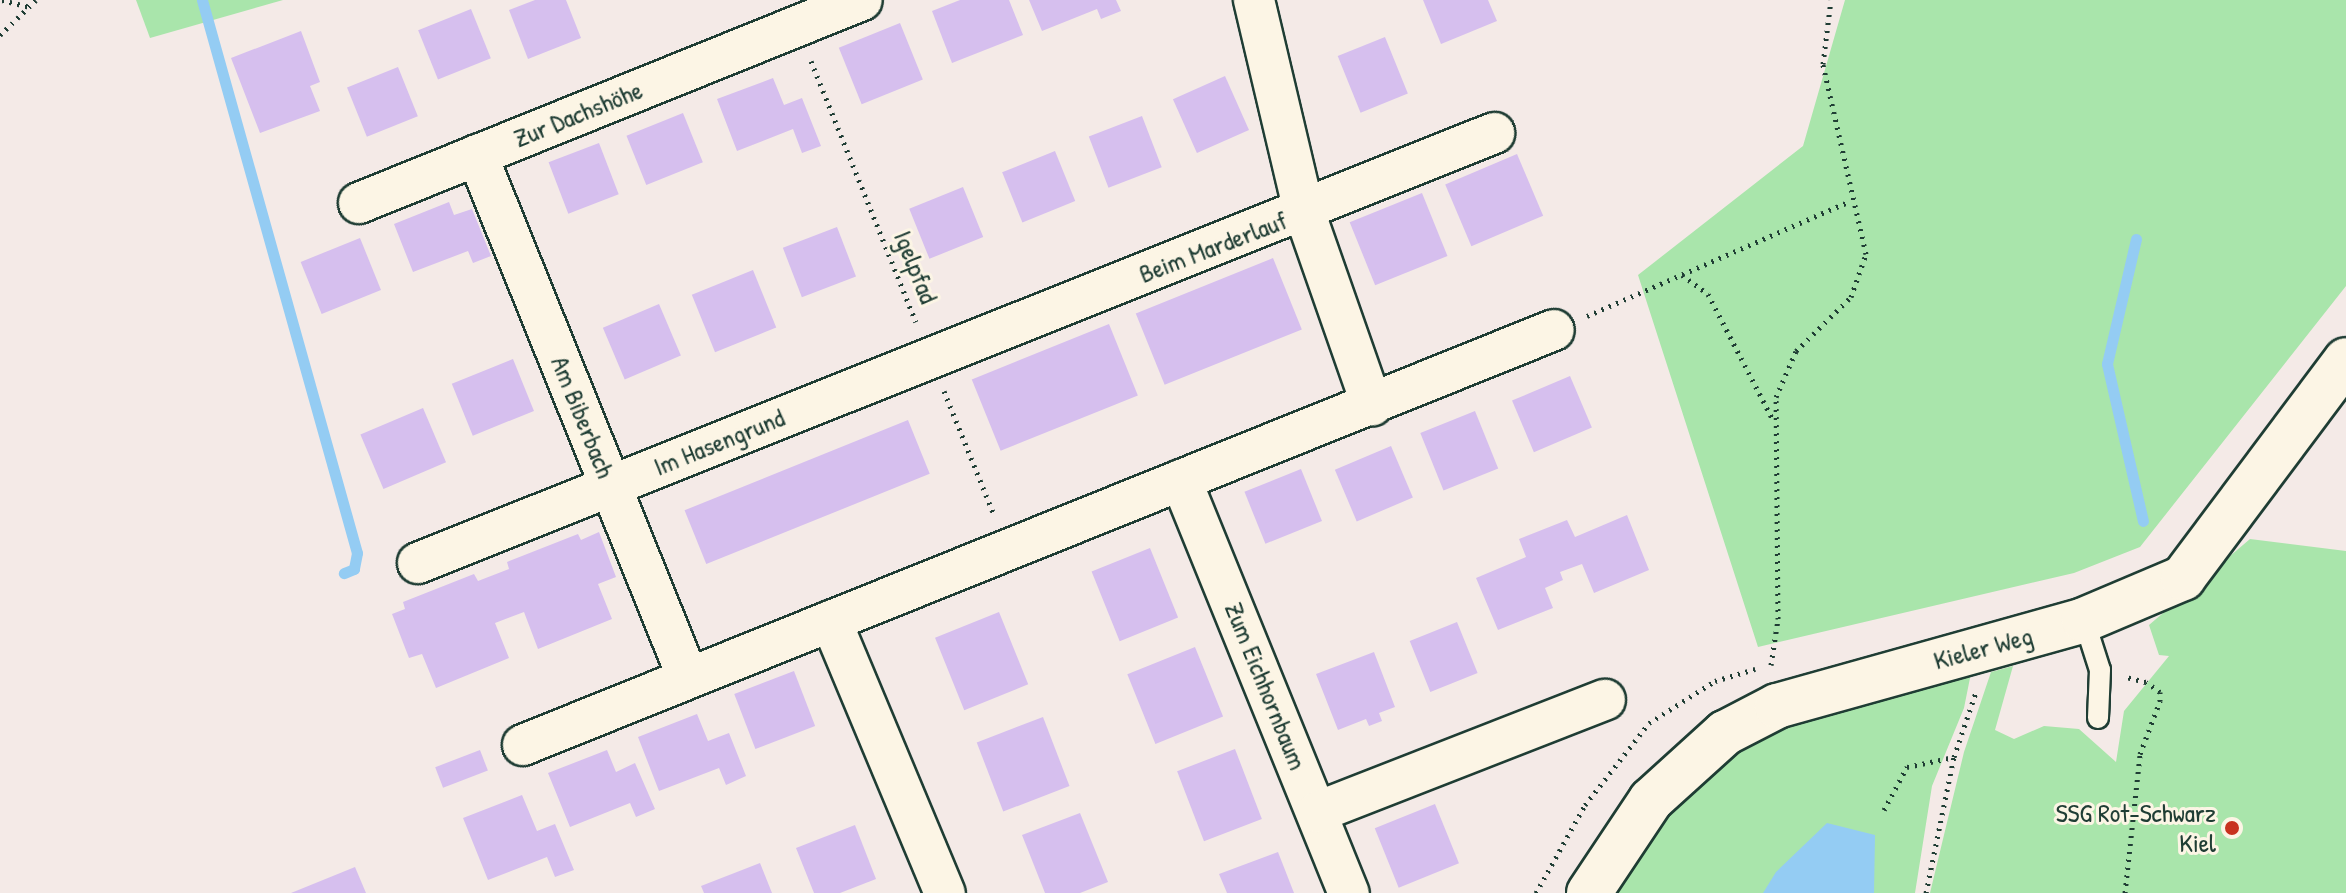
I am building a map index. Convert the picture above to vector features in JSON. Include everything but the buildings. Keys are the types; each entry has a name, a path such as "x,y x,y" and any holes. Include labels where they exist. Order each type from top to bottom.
{"street":[{"name":"Zur Dachshöhe","path":"359,203 862,0"},
{"path":"1254,0 1304,211 1372,405"},
{"name":"Beim Marderlauf","path":"930,357 1494,133"},
{"name":"Am Biberbach","path":"477,155 688,678"},
{"path":"523,745 1554,330"},
{"name":"Im Hasengrund","path":"418,563 930,357"},
{"name":"Kieler Weg","path":"1589,893 1651,800 1725,733 1777,706 2084,620 2183,578 2346,360"},
{"name":"Zum Eichhornbaum","path":"1181,480 1349,893"},
{"path":"831,621 945,893"},
{"path":"1317,812 1605,700"}],"lane":[{"path":"2084,620 2100,670 2098,718"}],"path":[{"path":"2,0 31,7"},
{"path":"0,35 36,0"},
{"path":"1771,665 1778,565 1773,419 1796,351 1851,297 1861,276 1866,254 1850,201 1823,64 1831,0"},
{"name":"Igelpfad","path":"797,26 1008,550"},
{"path":"1554,330 1850,201"},
{"path":"1682,275 1708,294 1773,419"},
{"path":"1926,893 1954,757 1989,646"},
{"path":"1536,893 1585,805 1649,723 1715,681 1785,661"},
{"path":"2125,893 2140,754 2160,701 2160,692 2146,682"},
{"path":"1884,810 1907,767 1954,757"}],"green space":[{"path":"136,0 283,0 150,38"},
{"path":"1845,0 2346,0 2346,286 2140,547 2074,573 1758,647 1638,275 1803,146"},
{"path":"2250,539 2346,551 2346,893 1930,893 1964,752 1991,672 2013,666 1995,730 2014,739 2044,726 2079,729 2116,762 2124,711 2169,656 2159,655 2149,625"},
{"path":"1971,673 1964,708 1932,786 1915,893 1616,893 1664,811 1774,722"}],"water":[{"path":"1827,823 1875,835 1874,893 1763,893 1776,872"}],"waterway":[{"path":"202,0 357,553 354,569 344,573"},
{"path":"2136,239 2107,364 2143,521"}],"place":[{"name":"SSG Rot-Schwarz Kiel","path":"2232,828"}]}
